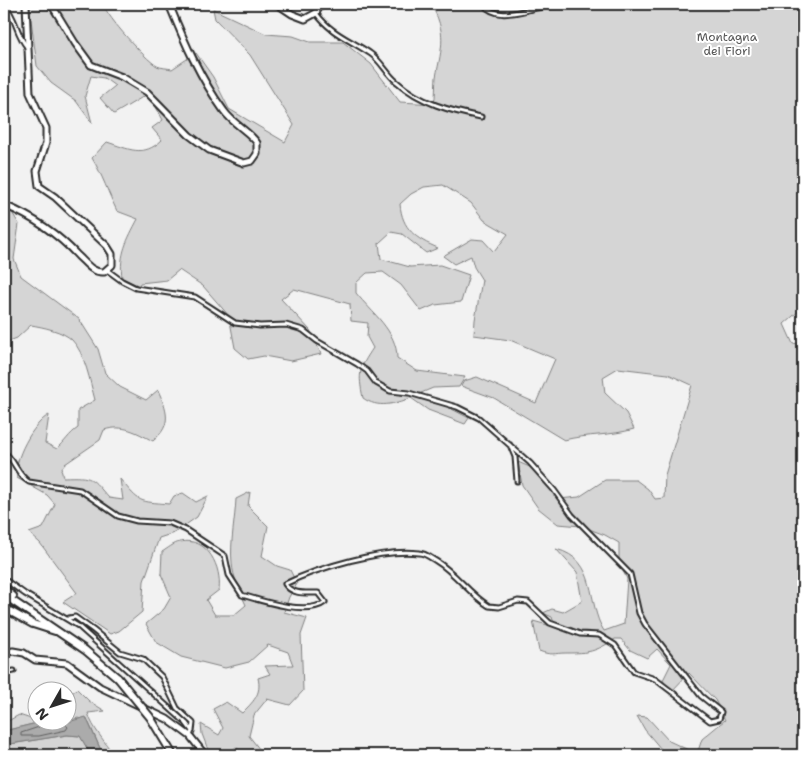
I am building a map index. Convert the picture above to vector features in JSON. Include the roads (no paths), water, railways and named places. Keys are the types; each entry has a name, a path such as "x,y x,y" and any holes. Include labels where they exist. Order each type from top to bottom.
{"highway":[{"path":"4,589 40,618"},
{"path":"4,595 66,635 118,678 150,717 173,755"},
{"path":"4,608 33,624 66,635"}],"street":[{"path":"4,4 13,14 20,39 28,48"},
{"path":"4,206 22,212 54,233 94,270 101,272 107,270 113,260 107,246 55,197 39,186 37,171 46,143 46,128 30,93 28,14 26,4"},
{"path":"51,4 91,65 122,77 147,92 189,135 210,150 242,163 252,161 257,154 257,143 234,124 221,107 192,59 169,4"},
{"path":"277,4 300,18 309,18 316,13 321,4"},
{"path":"483,4 493,12 510,14 541,8 584,4"},
{"path":"316,13 331,30 373,56 385,72 414,96 444,108 480,118"},
{"path":"4,452 12,459 23,478 29,482 80,490 118,516 137,522 170,524 186,530 225,556 229,574 242,595 264,601 304,608 319,607 325,602 318,594 300,594 288,588 285,584 311,572 344,564 389,554 420,553 438,562 489,606 499,607 518,601 528,602 550,623 580,634 599,635 615,645 634,672 655,679 710,721 719,719 721,712 710,705 691,684 645,624 639,613 630,574 572,515 554,490 510,444 478,418 457,407 410,393 390,391 376,383 367,371 358,364 303,330 286,325 260,326 235,322 195,297 136,288 107,270"},
{"path":"510,444 515,457 517,481"},
{"path":"4,578 24,594 68,618 137,678 191,733 205,755"},
{"path":"68,618 75,617 120,652 143,659 162,677 173,702 193,723 191,733"},
{"path":"4,653 13,651 24,653 35,660 68,663 100,688 167,719 191,733"},
{"path":"4,673 14,671"}],"water":[{"path":"86,717 103,755 91,755 80,736 67,735 4,745 4,731 28,725 28,732 78,732 78,719"}],"park label":[{"name":"Montagna dei Fiori","path":"727,44"}]}
